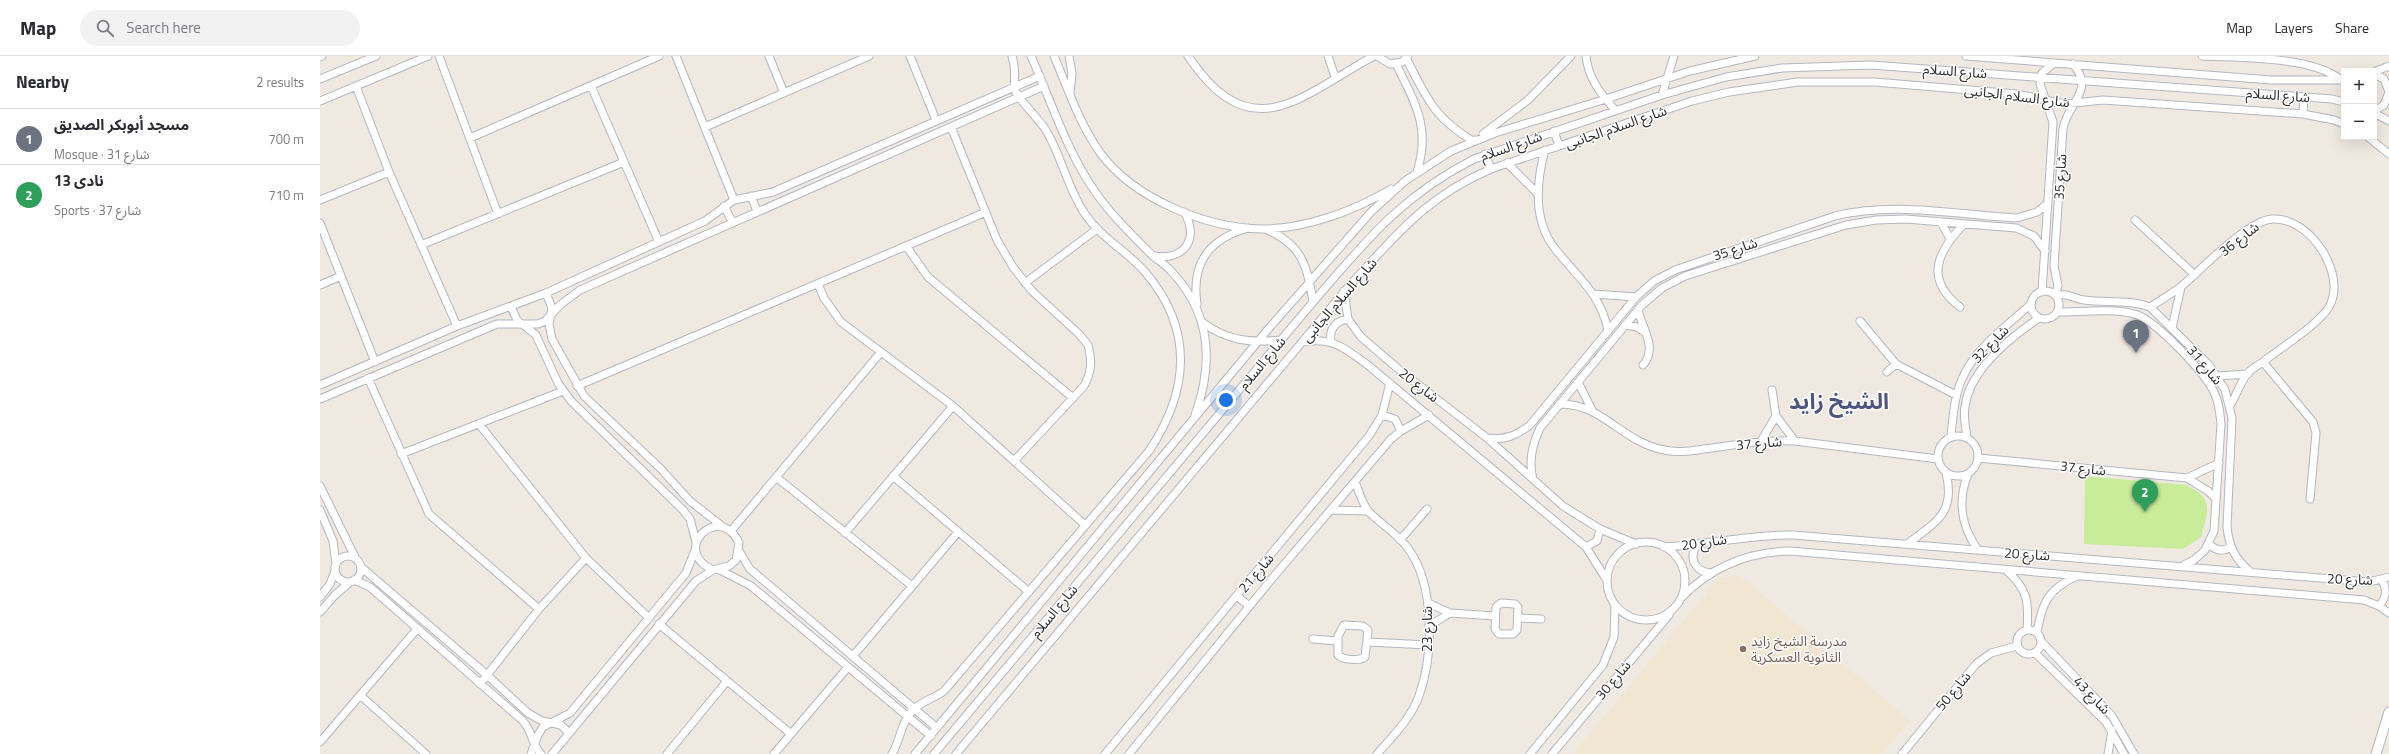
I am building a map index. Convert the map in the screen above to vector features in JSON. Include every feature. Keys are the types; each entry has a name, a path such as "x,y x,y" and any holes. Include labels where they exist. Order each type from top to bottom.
{"street":[{"path":"320,79 376,56"},
{"path":"320,101 428,56"},
{"path":"439,56 498,214"},
{"path":"470,138 660,56"},
{"path":"676,56 734,200"},
{"path":"769,56 784,93"},
{"path":"705,127 869,56"},
{"path":"910,56 937,132"},
{"path":"892,754 898,743 907,716 914,708 944,691 1149,450 1165,427 1175,401 1180,373 1179,344 1172,317 1161,294 1128,254 1097,230 1075,198 1047,132 1030,107 1019,99 1015,88 1016,67 1012,56"},
{"path":"1031,56 1071,148 1095,192 1111,213 1171,271 1197,307"},
{"path":"1054,56 1084,126 1102,155 1125,179 1153,198 1184,212 1251,228 1263,229 1288,226 1337,214 1361,205 1405,181"},
{"path":"1069,56 1072,73 1070,94"},
{"path":"1188,56 1208,84 1220,94 1245,106 1274,108 1289,105 1302,99 1335,77 1376,56 1385,63 1396,64 1407,57 1439,116 1452,129 1473,141 1528,100 1571,56"},
{"path":"1328,56 1335,77"},
{"path":"1586,56 1590,75 1615,110"},
{"path":"1662,95 1674,56"},
{"name":"شارع السلام","path":"915,754 1258,342 1371,212 1405,181 1417,172 1473,141 1527,122 1606,99 1712,64 1755,56"},
{"name":"شارع السلام","path":"1966,56 2278,80 2341,80"},
{"path":"2202,56 2309,64 2333,73 2341,79"},
{"path":"2040,78 2046,69 2054,62"},
{"path":"1396,64 1419,112 1422,123 1423,148 1417,172"},
{"path":"2073,64 2082,81"},
{"name":"شارع السلام","path":"934,754 1313,302 1370,237 1407,200 1450,171 1485,154 1662,95 1733,75 1812,65 1871,65 2304,97 2341,102"},
{"path":"2377,72 2389,66"},
{"path":"2377,75 2384,79 2389,92 2384,105 2377,110"},
{"path":"320,384 457,326 546,293 713,218 724,206 734,200 773,192 1040,76"},
{"name":"شارع 35","path":"2040,78 2040,90 2046,101 2053,122 2042,292"},
{"name":"شارع 35","path":"2056,296 2058,286 2054,266 2063,129 2067,115 2081,93 2082,81"},
{"name":"شارع السلام الجانبى","path":"956,754 1344,292 1409,220 1454,186 1491,169 1692,101 1736,90 1798,82 1875,82 2018,94 2046,101 2075,103 2103,100 2303,114 2341,123"},
{"path":"356,86 389,172 457,326"},
{"path":"591,86 659,242"},
{"path":"320,399 490,326 504,324 538,324 551,316 560,305 580,290 937,132 1019,99 1044,86"},
{"path":"2303,114 2304,97"},
{"path":"952,113 954,125 997,240 1025,283 1088,345 1092,359 1091,373 1084,386 1014,461"},
{"path":"2377,114 2389,121"},
{"path":"1554,130 1559,146"},
{"path":"2372,140 2389,154"},
{"path":"1545,150 1537,193 1541,218 1550,242 1594,294 1604,311 1608,331"},
{"path":"1485,154 1491,169"},
{"path":"421,245 624,162"},
{"path":"1507,163 1537,193"},
{"path":"320,200 389,172"},
{"path":"751,196 757,211"},
{"name":"شارع 35","path":"1488,438 1504,438 1514,435 1530,425 1636,298 1654,281 1675,270 1848,212 1886,208 2017,218 2037,212 2048,203"},
{"path":"724,206 733,223"},
{"path":"577,386 986,212"},
{"path":"1154,256 1166,258 1177,254 1186,246 1191,235 1190,223 1184,212"},
{"name":"شارع 35","path":"1533,479 1530,459 1535,438 1540,428 1638,310 1662,288 1685,276 1846,225 1891,219 1964,224 2026,231 2037,239 2044,251"},
{"name":"شارع 36","path":"2150,307 2181,287 2247,230 2263,221 2281,219 2290,221 2305,231 2320,247 2328,261 2332,277 2332,297 2330,305 2320,318 2248,374 2230,406"},
{"path":"2135,220 2195,275"},
{"path":"1941,222 1950,239"},
{"path":"320,223 375,362"},
{"path":"1960,307 1942,287 1936,276 1938,264 1950,239 1964,224"},
{"path":"1194,419 1204,392 1208,364 1202,321 1197,307 1194,286 1199,264 1212,246 1229,234 1251,228"},
{"path":"1263,229 1287,240 1303,259 1310,283 1313,302"},
{"path":"1025,283 1097,230"},
{"path":"906,246 928,277 1073,398"},
{"path":"320,285 341,276"},
{"path":"818,284 824,298 841,322 953,406 1085,525"},
{"path":"2172,328 2181,287"},
{"name":"شارع 20","path":"1344,292 1348,319 1358,333 1379,352 1488,438 1563,506 1600,529 1636,544"},
{"path":"2042,292 2050,292 2056,296 2060,304 2058,312 2048,319 2039,318 2033,312 2031,304 2034,296 2042,292"},
{"path":"546,293 551,304 550,332 552,339 577,386 591,404 661,469 690,502 730,531 739,543 739,551 736,560 729,566 716,570 696,581 552,754"},
{"path":"1594,294 1636,298"},
{"path":"2056,296 2066,295 2084,300 2141,303 2150,307"},
{"name":"شارع 32","path":"1951,437 1956,395 1962,379 1975,357 2031,304"},
{"path":"511,307 517,320 536,335 563,391 683,510 690,520 701,562 751,586 931,736"},
{"name":"شارع 31","path":"2150,307 2217,376 2225,390 2230,406 2232,423 2227,527 2231,547 2239,561 2251,572"},
{"path":"1638,310 1646,333 1650,352 1643,365"},
{"name":"شارع 31","path":"2058,312 2129,313 2142,317 2157,326 2200,372 2213,391 2219,407 2221,424 2214,531 2209,544 2200,556 2181,566"},
{"name":"شارع 32","path":"1967,438 1964,408 1967,396 1975,381 2007,342 2039,318"},
{"path":"1331,342 1331,331 1334,326 1338,322 1348,319"},
{"path":"1202,321 1228,338 1258,342 1282,340"},
{"path":"1860,321 1896,364 1956,395"},
{"path":"1626,325 1637,327 1646,333"},
{"name":"شارع 20","path":"1303,342 1318,340 1331,342 1346,348 1429,415 1586,547 1606,579"},
{"path":"730,531 882,352"},
{"path":"2263,362 2313,422 2316,433 2310,499"},
{"path":"1887,372 1896,364"},
{"path":"2217,376 2248,374"},
{"path":"368,378 424,505 436,522 539,609"},
{"name":"شارع 37","path":"1578,382 1592,410"},
{"name":"شارع 21","path":"1105,754 1369,436 1382,415 1390,383"},
{"path":"1772,390 1776,416 1795,441"},
{"path":"401,454 563,391"},
{"name":"شارع 37","path":"1560,404 1576,405 1592,410 1629,437 1651,447 1666,451 1687,451 1761,441 1795,441 1938,459"},
{"path":"846,533 953,406"},
{"path":"1382,415 1395,419 1401,430"},
{"name":"شارع 21","path":"1129,754 1250,606 1401,430 1429,415"},
{"path":"1761,441 1776,416"},
{"path":"479,424 586,558 649,618"},
{"path":"1907,544 1939,519 1945,512 1950,494 1946,472 1938,459 1939,448 1951,437 1967,438 1974,444 1978,458 1975,467 1968,474 1961,496 1963,519 1966,530 1978,550"},
{"name":"شارع 37","path":"1978,458 2187,478"},
{"path":"2216,499 2187,478 2219,463"},
{"path":"1946,472 1957,476 1968,474"},
{"path":"893,476 1028,592"},
{"path":"776,477 912,586"},
{"name":"شارع 23","path":"1355,482 1368,511 1400,540 1418,564 1425,583 1428,603 1428,645 1425,672 1419,696 1409,715 1377,754"},
{"path":"320,486 361,567 487,675 528,713 539,720 561,725 569,733"},
{"path":"1400,540 1427,509"},
{"path":"320,510 334,541 335,567 339,578 370,587 528,727 540,754"},
{"path":"1331,510 1368,511"},
{"path":"531,754 543,727 550,722 570,713 686,573 700,535 706,529 715,526 723,527"},
{"path":"1586,547 1597,541 1600,529"},
{"path":"853,656 958,532"},
{"name":"شارع 20","path":"1664,547 1697,545 1735,538 1774,535 1907,544 2369,582 2382,580 2389,577"},
{"path":"1646,542 1664,547 1672,553 1683,569 1684,589 1681,598 1676,606 1660,618 1646,620 1631,618 1615,606 1610,598 1606,579 1608,569 1616,557 1627,547 1646,542"},
{"path":"2209,544 2217,550 2231,547"},
{"path":"1697,545 1693,555 1696,566 1700,570 1710,573"},
{"path":"739,551 750,569 938,728"},
{"name":"شارع 20","path":"1681,598 1710,573 1725,565 1756,554 1790,551 2359,600 2379,606 2389,613"},
{"path":"320,597 330,584 335,567 344,556 355,557"},
{"path":"480,684 539,609 586,558"},
{"path":"320,612 335,595 360,574 361,567"},
{"path":"2006,570 2018,582 2026,597 2029,606 2027,630"},
{"path":"2037,632 2027,630 2018,636 2017,646 2025,654 2035,653 2042,642 2037,632 2040,610 2049,595 2062,583 2078,575"},
{"path":"2379,606 2383,602 2386,591 2382,580"},
{"path":"1237,596 1250,606"},
{"path":"1428,603 1450,613 1495,616"},
{"path":"1501,603 1517,605 1518,618 1517,630 1510,634 1496,632 1496,606 1501,603"},
{"name":"شارع 30","path":"1530,754 1603,665 1614,637 1615,606"},
{"name":"شارع 30","path":"1552,754 1676,606"},
{"path":"1429,626 1450,613"},
{"path":"1518,618 1541,619"},
{"path":"659,624 790,734"},
{"path":"1344,625 1363,626 1368,630 1368,642 1365,657 1362,659 1341,658 1336,651 1337,641 1339,631 1344,625"},
{"path":"320,742 417,629"},
{"path":"1313,640 1337,641"},
{"path":"1368,642 1428,645"},
{"name":"شارع 43","path":"2042,642 2112,716 2134,754"},
{"name":"شارع 50","path":"1902,754 1976,664 1991,653 2017,646"},
{"name":"شارع 43","path":"2035,653 2106,722 2112,730 2124,754"},
{"path":"774,754 848,667"},
{"path":"667,754 727,681"},
{"path":"360,695 418,751 426,754"},
{"path":"2376,754 2389,712"},
{"path":"2106,722 2112,716"},
{"path":"2108,754 2112,730"}],"shaded area":[{"name":"مدرسة الشيخ زايد الثانوية العسكرية","path":"1739,575 1910,721 1882,754 1573,754 1719,578"}],"green space":[{"path":"2085,476 2186,485 2202,495 2207,506 2206,519 2201,537 2183,549 2084,544"}],"place":[{"name":"مسجد أبوبكر الصديق","path":"2136,353"},
{"name":"نادى 13","path":"2145,512"},
{"name":"مدرسة الشيخ زايد الثانوية العسكرية","path":"1743,649"}],"district":[{"name":"الشيخ زايد","path":"1839,401"}]}
